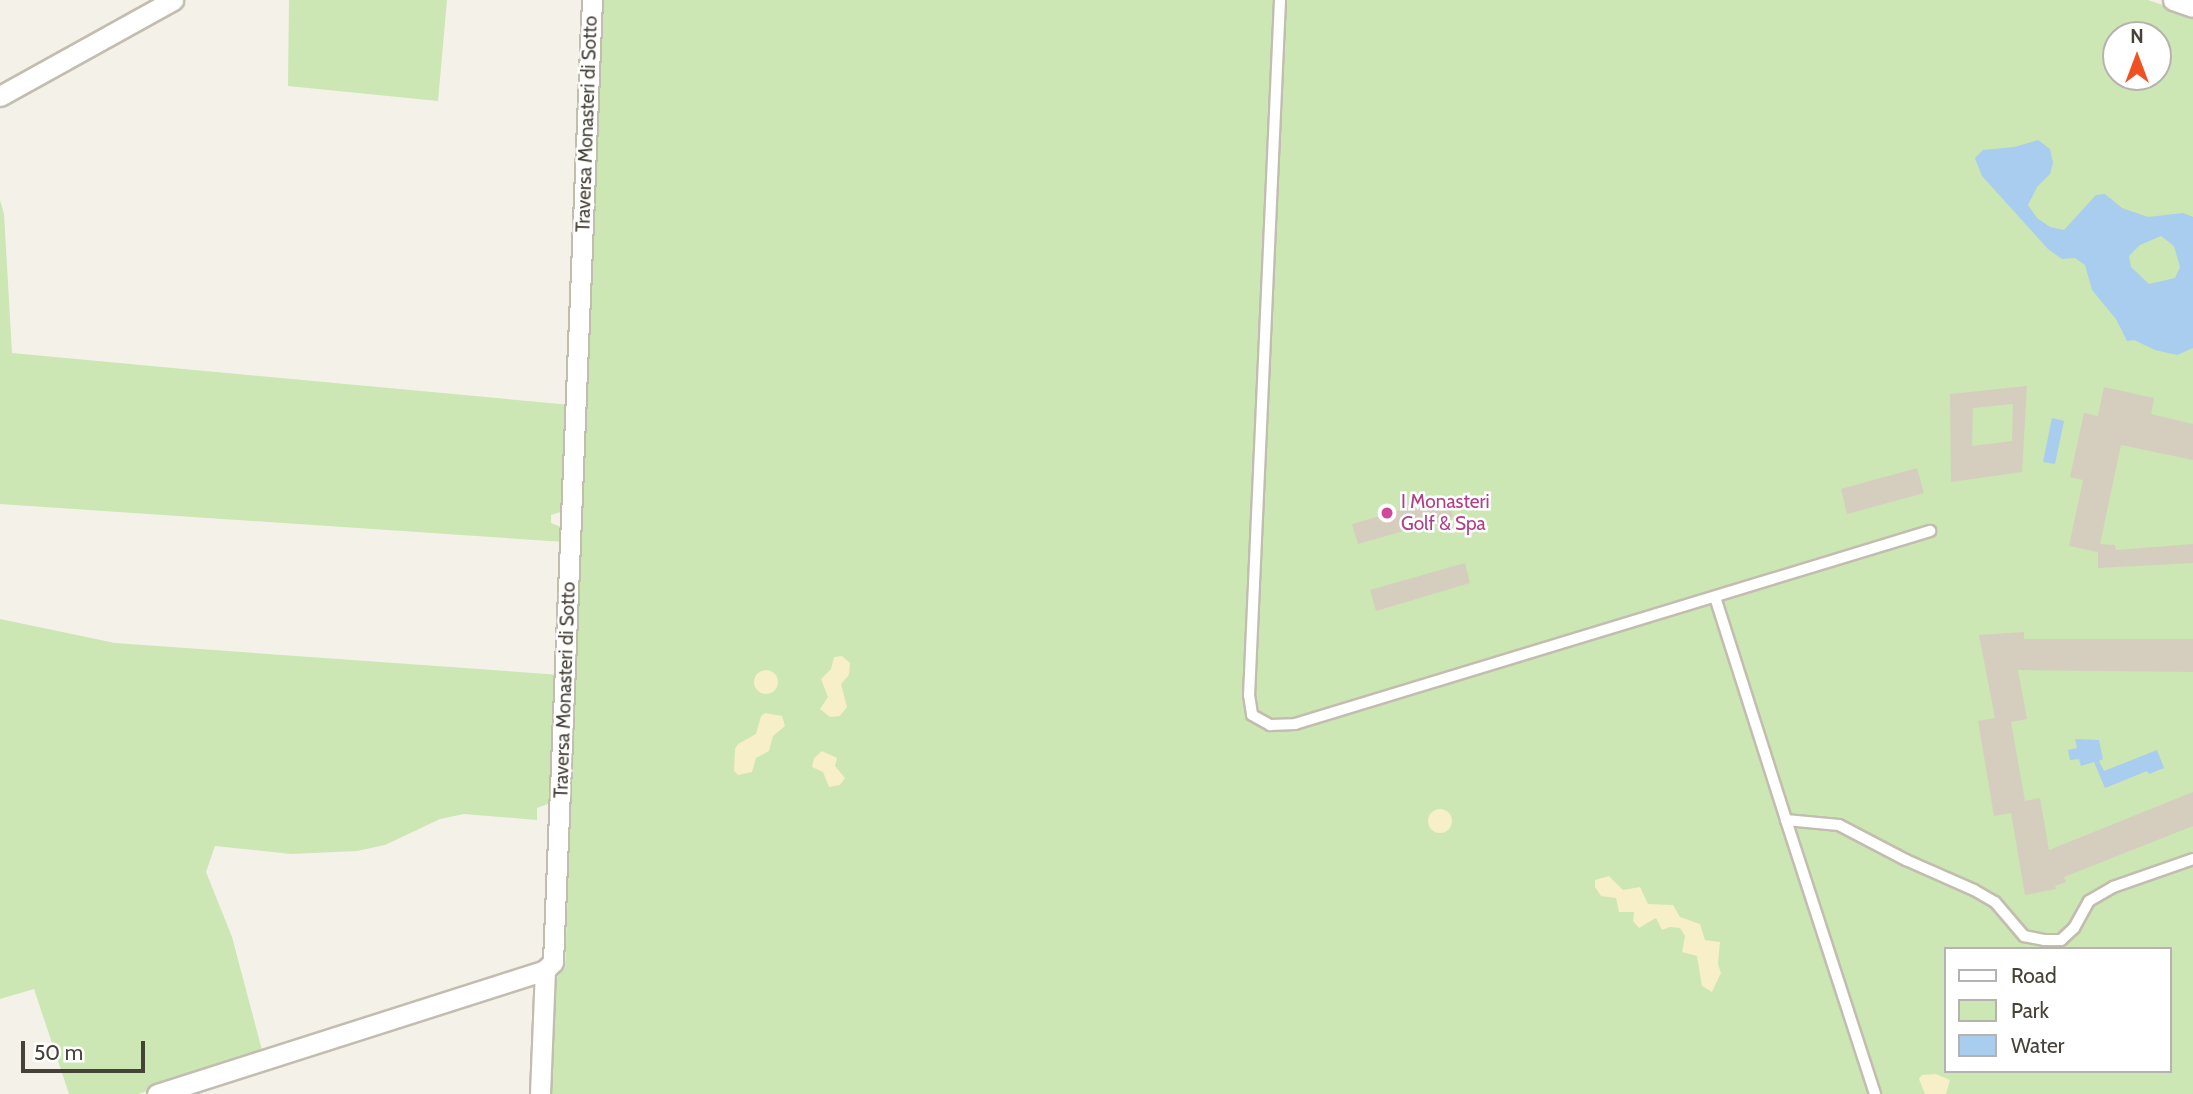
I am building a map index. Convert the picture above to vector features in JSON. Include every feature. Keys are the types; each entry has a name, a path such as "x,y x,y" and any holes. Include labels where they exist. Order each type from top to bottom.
{"street":[{"path":"0,96 173,0"},
{"name":"Traversa Monasteri di Sotto","path":"540,1094 545,970 553,962 556,941 592,0"},
{"path":"2173,0 2193,7"},
{"path":"157,1094 545,970"}],"lane":[{"path":"1280,0 1249,681 1252,715 1269,725 1295,724 1930,531"},
{"path":"1715,597 1875,1094"},
{"path":"1786,820 1839,825 1906,860 1975,890 1995,902 2024,936 2044,940 2061,940 2074,928 2089,901 2113,887 2193,859"}],"green space":[{"path":"289,0 447,0 438,101 288,86"},
{"name":"I Monasteri Golf & Spa","path":"600,0 2148,0 2193,15 2193,1094 551,1094 554,981 565,967"},
{"path":"0,200 4,214 12,353 571,405 567,510 551,515 551,523 566,529 565,542 0,504"},
{"path":"0,619 115,643 561,675 550,803 537,808 537,820 464,814 440,819 385,845 357,851 291,854 215,846 206,872 232,937 263,1054 138,1094 69,1094 34,989 0,999"}],"sand":[{"path":"842,656 850,663 849,675 841,684 847,707 840,716 830,717 820,709 828,697 821,679 831,669 834,657"},
{"path":"761,670 771,670 778,677 778,687 771,694 761,694 754,687 754,677"},
{"path":"765,713 782,716 785,726 773,736 769,751 756,758 752,772 738,775 734,771 735,749 738,744 756,734 761,716"},
{"path":"822,751 837,758 835,766 845,778 840,785 829,787 823,772 812,767 814,758"},
{"path":"1440,809 1451,816 1452,821 1445,832 1440,833 1429,826 1428,821 1435,810"},
{"path":"1609,876 1623,890 1640,887 1648,904 1673,905 1680,917 1700,924 1705,940 1720,942 1718,964 1721,973 1712,992 1702,986 1697,956 1682,952 1685,936 1680,928 1662,930 1656,918 1639,928 1633,921 1634,912 1619,912 1616,898 1601,896 1595,887 1595,880"},
{"path":"1936,1074 1950,1080 1946,1094 1925,1094 1919,1079 1922,1075"}],"water":[{"path":"2038,140 2050,149 2053,163 2050,174 2037,187 2028,205 2037,218 2050,227 2064,230 2096,195 2105,194 2122,208 2148,217 2183,213 2193,217 2193,348 2177,355 2155,350 2134,340 2127,341 2116,319 2092,290 2085,265 2075,258 2062,259 2048,249 1982,176 1975,158 1983,150 2014,147","holes":["2161,236 2174,246 2180,267 2175,278 2149,284 2131,267 2129,256 2140,245"]},
{"path":"2052,418 2064,421 2055,464 2043,462"},
{"path":"2075,739 2099,740 2103,759 2099,761 2104,771 2157,750 2164,768 2149,774 2147,771 2105,788 2094,762 2081,766 2079,759 2070,760 2068,750 2077,748"}],"building":[{"path":"2027,386 2022,472 1951,482 1950,394","holes":["2013,404 2012,441 1972,446 1973,408"]},
{"path":"2104,387 2154,398 2151,414 2193,424 2193,460 2121,445 2100,544 2115,545 2116,550 2193,544 2193,563 2098,568 2098,552 2069,546 2083,480 2070,477 2084,413 2098,416"},
{"path":"1917,468 1924,493 1847,514 1841,489"},
{"path":"1447,497 1453,517 1358,544 1352,524"},
{"path":"1465,563 1470,583 1376,611 1370,590"},
{"path":"2024,632 2024,639 2193,639 2193,672 2018,670 2027,719 2011,722 2025,801 2040,798 2049,850 2193,792 2193,826 2064,877 2066,882 2055,886 2056,889 2025,895 2011,813 1994,816 1978,721 1995,718 1979,635"}],"place":[{"name":"I Monasteri Golf & Spa","path":"1387,513"}]}
